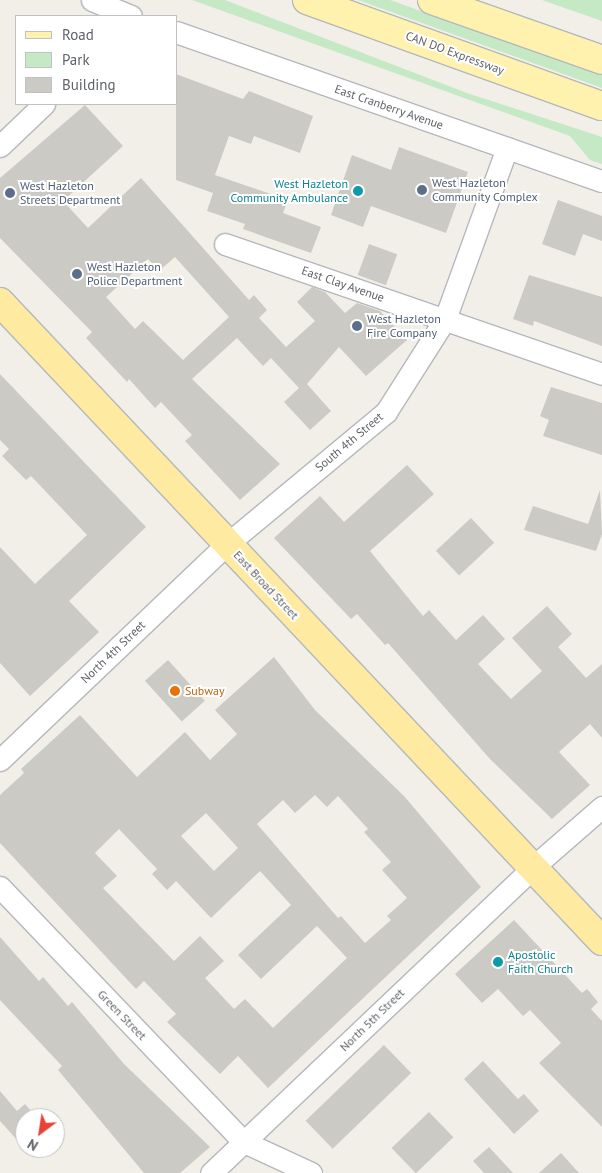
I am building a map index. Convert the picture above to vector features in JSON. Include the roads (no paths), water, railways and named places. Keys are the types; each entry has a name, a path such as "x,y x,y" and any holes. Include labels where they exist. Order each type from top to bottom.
{"highway":[{"name":"East Broad Street","path":"0,302 602,941"}],"main road":[{"name":"CAN DO Expressway","path":"307,0 602,106"},
{"path":"432,0 602,60"}],"street":[{"path":"92,0 129,15"},
{"name":"East Cranberry Avenue","path":"178,33 602,181"},
{"path":"0,146 43,105"},
{"name":"South 4th Street","path":"227,544 386,412 445,319 507,148"},
{"name":"East Clay Avenue","path":"225,244 602,374"},
{"name":"North 4th Street","path":"0,760 227,544"},
{"name":"North 5th Street","path":"211,1173 532,868 602,806"},
{"name":"Green Street","path":"0,887 244,1142"},
{"path":"244,1142 311,1173"}],"place":[{"name":"West Hazleton Community Complex","path":"422,190"},
{"name":"West Hazleton Community Ambulance","path":"358,191"},
{"name":"West Hazleton Streets Department","path":"10,193"},
{"name":"West Hazleton Police Department","path":"77,274"},
{"name":"West Hazleton Fire Company","path":"357,326"},
{"name":"Subway","path":"175,691"},
{"name":"Apostolic Faith Church","path":"498,962"}]}
